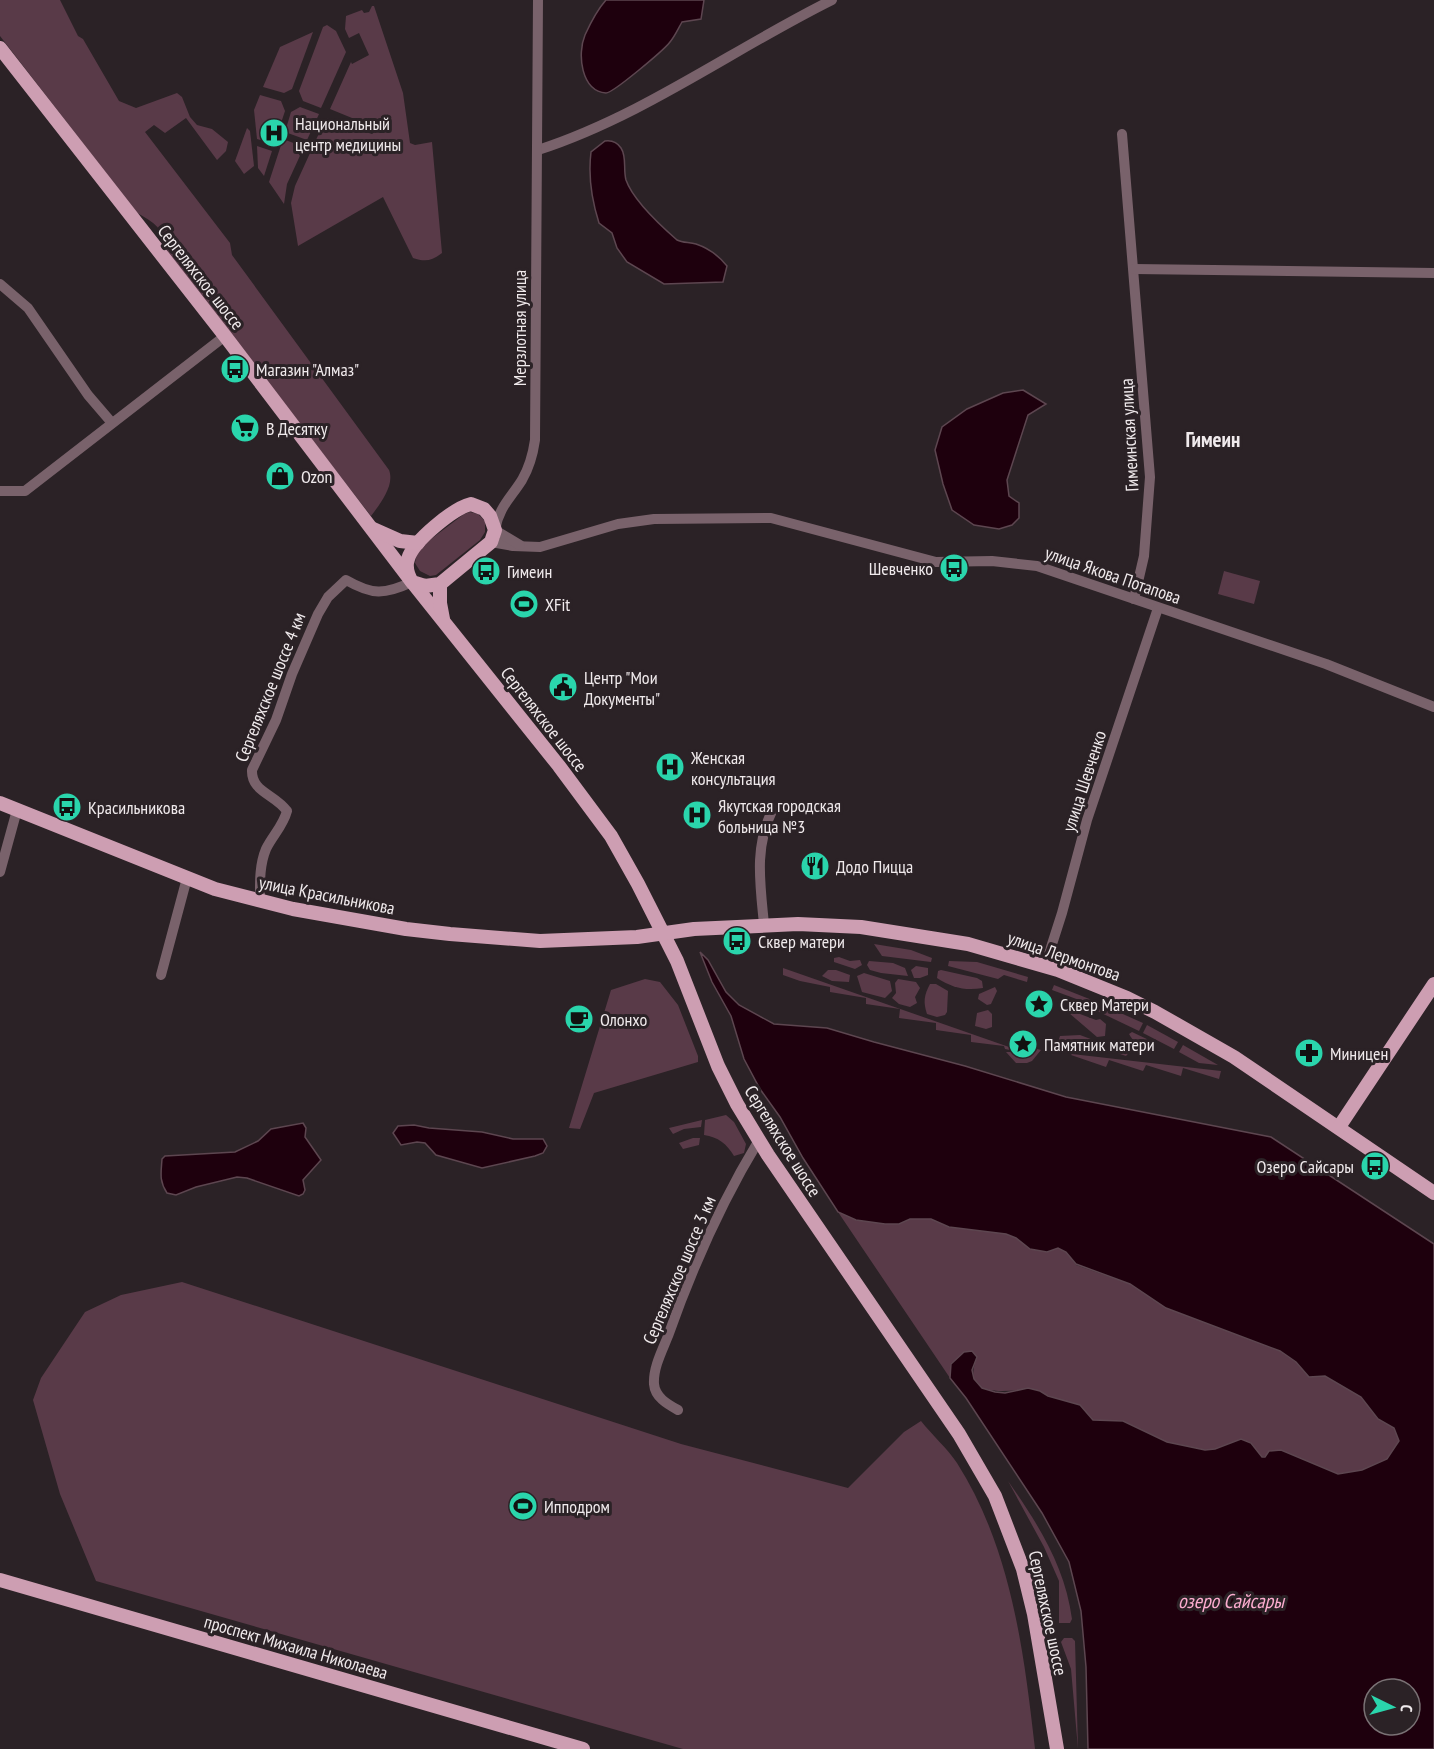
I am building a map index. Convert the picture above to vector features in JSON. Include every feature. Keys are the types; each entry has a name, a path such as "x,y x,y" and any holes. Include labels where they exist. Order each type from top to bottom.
{"main road":[{"name":"Сергеляхское шоссе","path":"0,48 611,836 664,932 718,1066 737,1104 759,1140 959,1434 995,1496 1023,1569 1034,1614 1057,1749"},
{"path":"471,504 488,512 493,536 440,584 425,586 412,582 406,563 410,552 460,508 471,504"},
{"path":"371,529 400,541 418,543"},
{"path":"440,584 440,603 444,621"},
{"name":"улица Красильникова","path":"0,803 215,889 260,902 397,927 450,934 540,941 637,937 664,932"},
{"name":"улица Лермонтова","path":"664,932 764,924 861,927 968,944 1045,966 1126,998 1215,1045 1434,1193"},
{"path":"1339,1127 1434,984"},
{"name":"проспект Михаила Николаева","path":"0,1580 583,1749"}],"street":[{"name":"Мерзлотная улица","path":"507,499 521,481 529,465 535,440 538,0"},
{"path":"538,150 569,140 638,108 832,0"},
{"name":"Гимеинская улица","path":"1122,134 1150,477 1144,556 1134,599"},
{"path":"1134,269 1434,273"},
{"path":"0,285 28,308 88,395 112,423"},
{"path":"0,491 25,491 225,336"},
{"path":"488,512 507,499"},
{"path":"493,536 497,516 507,499"},
{"name":"улица Якова Потапова","path":"493,536 523,547 540,548 618,524 654,519 771,518 936,562 992,561 1037,566 1326,664 1434,707"},
{"name":"Сергеляхское шоссе 4 км","path":"260,902 260,873 266,850 285,820 286,811 281,803 256,786 251,779 252,770 276,720 292,674 318,614 328,597 346,580 372,592 382,593 412,582"},
{"name":"улица Шевченко","path":"1045,966 1087,820 1158,608"},
{"path":"764,924 759,855 765,825 772,808"},
{"path":"0,872 17,810"},
{"path":"161,975 187,878"},
{"name":"Сергеляхское шоссе 3 км","path":"678,1410 663,1402 654,1387 655,1372 674,1316 700,1256 759,1140"}],"shaded area":[{"path":"0,0 60,0 78,36 83,39 119,101 136,108 177,93 182,97 190,117 197,125 212,129 228,142 226,151 217,160 186,118 165,133 154,125 145,132 230,243 232,255 389,470 388,488 371,516 169,255 156,225 137,213 0,36"},
{"path":"374,6 403,93 410,143 415,145 432,142 442,253 428,260 413,258 383,197 298,246 291,203 295,186 326,118 372,134 376,131 374,127 330,109 351,62 352,64 369,55 359,33 349,38 345,29 346,16 362,10 364,13 369,12"},
{"path":"327,25 336,31 346,52 321,108 303,101 299,91 323,27"},
{"path":"313,32 292,89 284,93 263,87 280,47"},
{"path":"260,95 281,101 285,111 274,144 257,139 254,110"},
{"path":"300,107 319,114 307,140 285,132 291,112"},
{"path":"247,128 250,131 254,166 244,174 235,161"},
{"path":"283,139 304,147 287,184 284,204 269,182"},
{"path":"257,146 272,151 264,176 258,168"},
{"path":"470,512 478,514 485,521 485,532 480,540 436,575 430,576 420,571 415,563 418,549 464,514"},
{"path":"1224,571 1260,581 1254,604 1218,594"},
{"path":"874,944 911,950 932,958 931,962 882,956"},
{"path":"839,957 850,961 860,960 862,965 855,969 834,962 834,958"},
{"path":"869,961 893,963 905,968 908,976 870,970 867,965"},
{"path":"949,961 977,962 1028,977 1027,982 1004,975 998,979 948,966"},
{"path":"916,966 928,968 928,975 914,978 911,970"},
{"path":"783,968 1009,1047 1010,1050 1005,1049 1004,1046 971,1042 971,1035 936,1030 936,1023 899,1018 900,1009 866,1004 866,998 830,992 830,987 783,975"},
{"path":"828,970 850,975 849,982 832,981 822,976"},
{"path":"938,971 977,978 982,981 983,988 965,989 948,984 937,978"},
{"path":"864,973 890,981 892,991 885,998 862,992 857,976"},
{"path":"645,979 660,982 678,1005 698,1056 698,1062 594,1093 580,1129 569,1128 611,990"},
{"path":"898,979 916,982 920,988 915,997 917,1003 910,1007 899,1004 892,998 896,993 895,983"},
{"path":"930,984 936,984 948,991 945,1015 937,1017 927,1014 925,999"},
{"path":"1054,985 1092,1000 1090,1004 1052,990"},
{"path":"995,987 997,991 991,1004 987,1005 978,999 979,994"},
{"path":"1096,1002 1143,1023 1139,1031 1093,1009"},
{"path":"988,1010 992,1014 992,1027 986,1029 975,1026 977,1013"},
{"path":"1072,1011 1096,1020 1100,1019 1106,1024 1105,1036 1097,1037 1069,1013"},
{"path":"1147,1025 1178,1042 1174,1049 1143,1033"},
{"path":"1132,1032 1151,1041 1152,1047 1148,1050 1137,1044 1129,1034"},
{"path":"1080,1035 1096,1041 1097,1045 1082,1047 1058,1042 1060,1036"},
{"path":"1113,1040 1130,1042 1134,1047 1126,1056 1111,1051 1108,1043"},
{"path":"1183,1045 1218,1065 1199,1063 1179,1052"},
{"path":"1037,1049 1041,1050 1032,1061 1027,1063 1016,1063 1006,1052 1025,1058"},
{"path":"1072,1054 1221,1071 1219,1079 1183,1068 1181,1076 1146,1065 1143,1071 1109,1060 1106,1067"},
{"path":"726,1115 734,1122 746,1144 744,1153 734,1156 722,1142 704,1135 705,1120"},
{"path":"702,1120 701,1127 684,1129 673,1134 669,1128"},
{"path":"700,1138 699,1145 683,1149 679,1143"},
{"path":"838,1212 856,1220 899,1224 910,1219 931,1219 949,1227 1006,1234 1031,1249 1047,1252 1057,1248 1066,1251 1076,1265 1130,1284 1166,1308 1280,1351 1296,1362 1309,1377 1325,1376 1361,1397 1378,1419 1395,1428 1400,1441 1387,1459 1362,1470 1338,1474 1281,1450 1262,1457 1251,1443 1241,1439 1215,1449 1205,1450 1167,1442 1123,1421 1093,1420 1078,1405 1056,1399 1038,1390 1002,1391 981,1388 975,1382 973,1372 977,1357 951,1363 950,1378"},
{"name":"Ипподром","path":"182,1282 681,1444 848,1488 904,1432 921,1421 957,1463 975,1496 1003,1565 1020,1638 1035,1749 683,1749 96,1581 60,1494 33,1400 41,1378 85,1312 121,1295"},
{"path":"1008,1481 1030,1513 1057,1563 1068,1600 1072,1619 1070,1623 1059,1623 1059,1581 1044,1547"},
{"path":"1064,1638 1072,1638 1075,1641 1078,1749 1071,1669 1061,1642"}],"water":[{"path":"606,0 704,0 701,19 682,22 666,46 649,62 606,93 598,91 586,79 581,52 587,31"},
{"path":"605,141 614,142 621,148 624,155 626,180 641,204 656,220 677,240 705,248 727,266 723,282 664,284 627,262 617,248 612,233 599,223 593,197 590,179 591,152"},
{"path":"1023,390 1046,404 1028,415 1007,480 1009,496 1019,503 1019,518 1012,525 999,529 974,525 952,510 943,484 935,450 942,427 967,409 1003,393"},
{"name":"озеро Сайсары","path":"700,952 708,960 726,992 739,1005 774,1024 827,1028 1066,1097 1271,1137 1434,1244 1434,1749 1088,1749 1086,1667 1081,1611 1069,1562 1042,1513 966,1398 950,1378 951,1364 964,1352 972,1351 977,1357 972,1370 974,1379 982,1388 1005,1393 1028,1388 1040,1391 1048,1396 1080,1405 1093,1420 1123,1421 1167,1442 1205,1450 1215,1449 1241,1439 1251,1443 1262,1457 1265,1457 1269,1451 1281,1450 1338,1474 1362,1470 1387,1459 1399,1441 1394,1428 1378,1419 1361,1397 1325,1376 1309,1377 1296,1362 1280,1351 1166,1308 1130,1284 1076,1264 1066,1252 1058,1248 1047,1252 1030,1249 1016,1238 1006,1234 949,1227 931,1219 910,1219 899,1224 885,1224 856,1220 838,1212 780,1117 760,1089 744,1059 731,1016 712,982"},
{"path":"303,1123 306,1128 305,1137 321,1160 303,1180 305,1190 299,1196 247,1178 237,1177 196,1187 176,1195 167,1193 164,1189 161,1173 162,1159 165,1156 235,1152 258,1141 271,1129"},
{"path":"414,1125 482,1132 513,1139 543,1139 547,1146 543,1153 535,1156 482,1168 436,1155 425,1143 401,1145 393,1133 398,1126"}],"place":[{"name":"Национальный центр медицины","path":"274,133"},
{"name":"Магазин \"Алмаз\"","path":"235,369"},
{"name":"В Десятку","path":"245,428"},
{"name":"Ozon","path":"280,476"},
{"name":"Шевченко","path":"954,568"},
{"name":"Гимеин","path":"486,571"},
{"name":"XFit","path":"524,604"},
{"name":"Центр \"Мои Документы\"","path":"563,687"},
{"name":"Женская консультация","path":"670,767"},
{"name":"Красильникова","path":"67,807"},
{"name":"Якутская городская больница №3","path":"697,815"},
{"name":"Додо Пицца","path":"815,866"},
{"name":"Сквер матери","path":"737,941"},
{"name":"Сквер Матери","path":"1039,1004"},
{"name":"Олонхо","path":"579,1019"},
{"name":"Памятник матери","path":"1023,1044"},
{"name":"Миницен","path":"1309,1053"},
{"name":"Озеро Сайсары","path":"1375,1166"},
{"name":"Ипподром","path":"523,1506"}],"district":[{"name":"Гимеин","path":"1213,439"}]}
